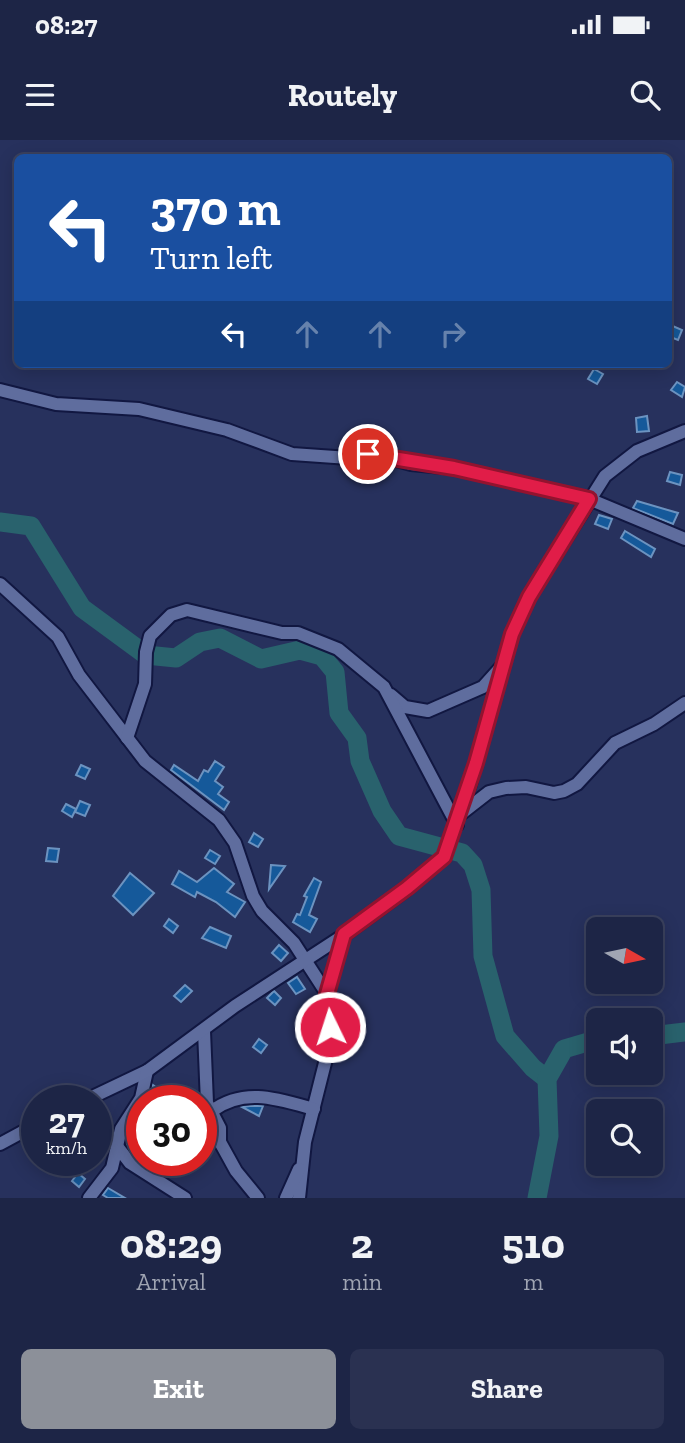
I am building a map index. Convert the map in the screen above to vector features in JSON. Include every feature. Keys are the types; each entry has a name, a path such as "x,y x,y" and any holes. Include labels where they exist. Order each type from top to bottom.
{"street":[{"path":"0,390 56,404 139,409 227,430 292,454 349,458 379,455 411,464 454,468 589,499 685,539"},
{"path":"112,1088 147,1071 235,1006 307,961 414,884 444,857 453,838 503,664 529,597 605,475 626,458 685,431"},
{"path":"0,584 58,637 79,676 127,738 161,776 219,820 235,843 253,896 262,911 307,961 327,994"},
{"path":"127,738 145,684 146,652 150,636 171,615 187,610 318,640 348,656 405,707 428,711 483,687 503,664"},
{"path":"387,692 458,820"},
{"path":"458,820 489,792 526,786 554,793 564,791 577,784 615,743 654,724 685,703"},
{"path":"299,1198 304,1156 330,1027 327,994 344,934"},
{"path":"204,1031 206,1085"},
{"path":"89,1198 108,1176 125,1121 145,1090 147,1071"},
{"path":"217,1107 226,1101 245,1096 277,1099 314,1109"},
{"path":"217,1122 220,1128 219,1142 236,1171 252,1187 258,1198"},
{"path":"0,1144 21,1133"},
{"path":"112,1141 142,1172 186,1198"},
{"path":"286,1198 304,1156"}],"building":[{"path":"672,326 682,330 678,340 672,338"},
{"path":"594,369 603,374 597,384 588,379"},
{"path":"677,382 685,387 682,397 671,390"},
{"path":"647,416 649,431 637,432 636,418"},
{"path":"670,472 682,475 680,485 667,481"},
{"path":"637,501 678,513 673,524 633,508"},
{"path":"599,515 612,519 608,529 595,524"},
{"path":"625,531 655,549 651,557 621,538"},
{"path":"215,761 224,767 215,781 223,787 218,794 229,802 224,810 171,770 174,765 198,781 204,770 208,772"},
{"path":"81,765 90,769 85,779 76,775"},
{"path":"80,801 90,805 85,816 75,812"},
{"path":"66,804 76,809 72,817 62,811"},
{"path":"254,833 263,839 258,847 249,842"},
{"path":"48,848 59,849 57,862 46,861"},
{"path":"210,850 220,856 215,864 205,858"},
{"path":"271,865 285,866 269,889"},
{"path":"214,868 234,884 227,892 245,902 235,917 197,892 195,897 172,884 179,871 197,882"},
{"path":"130,873 154,893 133,915 113,896"},
{"path":"314,878 321,882 309,915 317,919 310,932 293,922 297,914 300,915 307,897 304,896"},
{"path":"169,919 178,926 173,933 164,926"},
{"path":"210,927 231,936 226,948 202,938"},
{"path":"279,945 288,953 281,961 272,953"},
{"path":"297,977 305,989 296,994 288,983"},
{"path":"185,985 192,991 181,1002 174,996"},
{"path":"274,991 281,998 275,1005 267,998"},
{"path":"259,1039 267,1045 261,1053 253,1047"},
{"path":"250,1106 263,1106 259,1116 242,1107"},
{"path":"76,1176 85,1179 79,1187 72,1181"},
{"path":"108,1188 125,1198 108,1198 103,1195"}],"waterway":[{"path":"0,522 31,526 82,608 146,655 176,658 200,642 220,638 261,659 300,650 322,656 335,672 339,713 357,738 360,761 382,811 399,836 462,853 473,865 481,890 483,956 505,1036 533,1068 547,1079"},
{"path":"663,1035 685,1032"},
{"path":"537,1198 549,1136 547,1079 564,1049 586,1043"}],"route":[{"path":"330,1027 327,994 344,934 444,857 453,838 476,763 512,634 558,546 589,499 454,468 411,464 368,454"}]}
